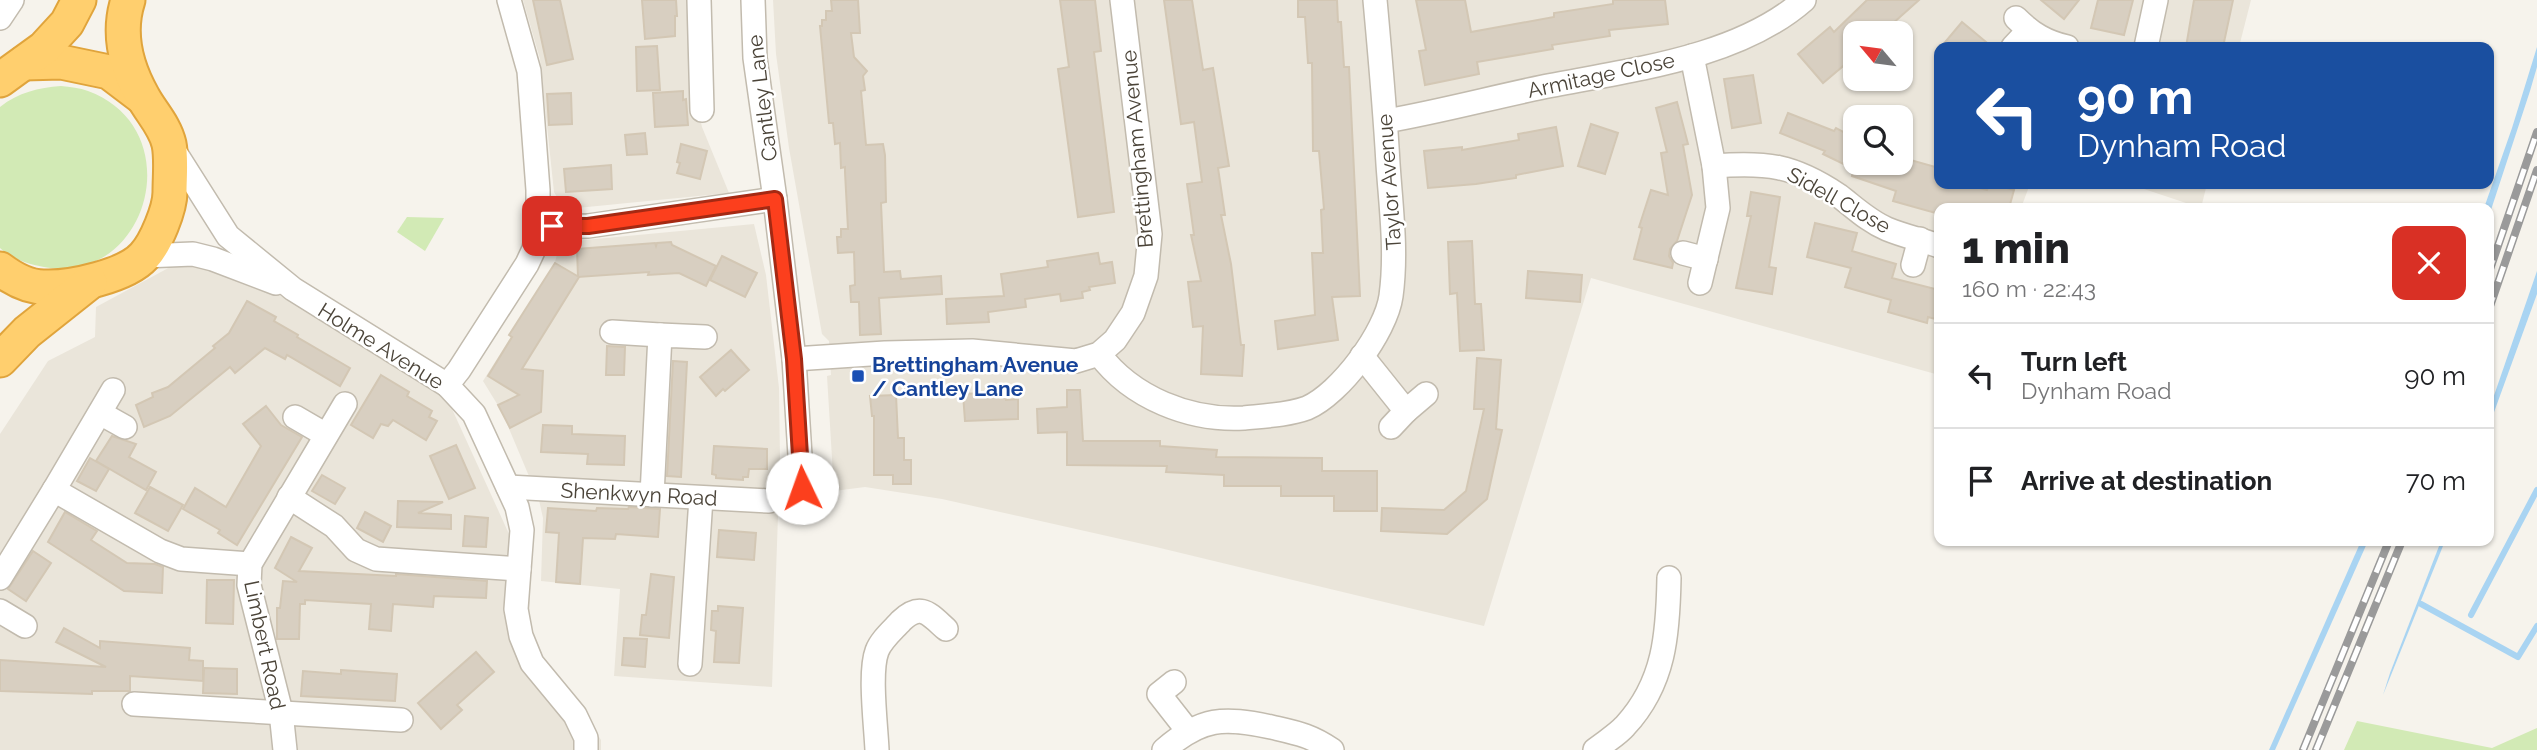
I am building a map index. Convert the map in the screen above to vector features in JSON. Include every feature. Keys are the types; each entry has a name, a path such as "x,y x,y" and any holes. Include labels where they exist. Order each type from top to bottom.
{"highway":[{"path":"12,72 44,48 67,23 79,0"},
{"path":"0,270 13,278 42,288 90,282 120,271 144,256 161,228 170,195 169,144 158,119 143,98 123,48 124,13 128,0"},
{"path":"12,72 61,62 109,72 143,98"},
{"path":"0,359 27,332 90,282"}],"street":[{"path":"0,18 12,0"},
{"path":"446,385 459,370 527,264 534,248 538,227 530,71 509,0"},
{"path":"699,0 702,110"},
{"name":"Cantley Lane","path":"753,0 755,58 794,359 802,488"},
{"name":"Brettingham Avenue","path":"1099,354 1115,340 1133,313 1146,276 1150,234 1122,0"},
{"name":"Taylor Avenue","path":"1099,354 1118,375 1142,392 1178,410 1240,418 1277,415 1307,408 1339,383 1362,356 1378,330 1391,299 1395,248 1375,0"},
{"name":"Armitage Close","path":"1385,121 1692,56 1759,32 1791,12 1804,0"},
{"path":"2147,42 2156,0"},
{"path":"2020,32 2046,42"},
{"path":"1692,56 1714,166 1718,208 1700,283"},
{"name":"Holme Avenue","path":"169,144 228,236 292,289 446,385 474,414 517,507 522,530 516,609 521,636 532,663 575,715 586,737 586,750"},
{"name":"Sidell Close","path":"1714,166 1769,164 1797,171 1887,229 1930,242 1913,265"},
{"path":"538,227 588,226 775,199"},
{"path":"1683,253 1706,259"},
{"name":"Holme Avenue","path":"144,256 193,254 292,289"},
{"path":"612,332 705,337"},
{"path":"652,495 660,335"},
{"path":"794,359 972,351 1076,360 1099,354"},
{"path":"1362,356 1398,419 1426,394"},
{"path":"0,578 113,390"},
{"name":"Limbert Road","path":"285,750 281,712 249,585 250,564 345,404"},
{"path":"100,413 125,427"},
{"path":"295,417 326,435"},
{"name":"Shenkwyn Road","path":"508,487 769,501"},
{"path":"54,490 160,551 181,559 250,564"},
{"path":"289,497 334,526 356,550 376,559 519,569"},
{"path":"690,664 701,498"},
{"path":"1595,750 1625,727 1647,697 1660,666 1667,637 1669,578"},
{"path":"877,750 874,668 877,651 888,635 910,613 919,610 930,614 946,629"},
{"path":"0,611 25,626"},
{"path":"1160,693 1188,731"},
{"path":"134,704 401,720"},
{"path":"1164,750 1188,731 1213,722 1237,720 1310,736 1332,750"}],"shaded area":[{"path":"523,0 689,0 694,92 702,127 729,193 577,208 560,202 554,192 540,59"},
{"path":"773,0 2251,0 2240,42 1934,42 1934,189 2028,189 2023,203 1934,203 1934,374 1591,278 1484,626 942,499 865,487 834,491 827,376 831,375 829,341 822,334 789,148 776,54"},
{"path":"2144,189 2206,189 2202,203 2186,203"},
{"path":"754,224 766,275 779,388 780,459 772,687 614,676 620,589 541,581 543,518 539,500 502,412 483,381 552,272 559,248 564,242"},
{"path":"185,259 283,297 447,398 530,580 529,621 543,663 576,701 601,740 601,750 0,750 0,434 48,361 95,337 96,307"}],"green space":[{"path":"61,86 88,91 120,110 139,137 147,168 144,200 131,230 110,253 80,266 44,267 20,260 0,248 0,107 29,92"},
{"path":"407,217 444,218 425,251 397,232"},
{"path":"2357,721 2492,748 2537,728 2537,750 2344,750"}],"water":[{"path":"2537,47 2537,67 2493,203 2486,203 2491,189 2494,189 2494,179"},
{"path":"2537,271 2537,294 2494,412 2494,396"},
{"path":"2359,546 2366,546 2275,750 2269,750"},
{"path":"2439,546 2443,546 2383,695"}],"building":[{"path":"533,0 560,0 573,59 547,65"},
{"path":"642,0 676,0 675,36 645,39"},
{"path":"831,0 858,0 860,33 851,33 854,57 867,71 863,76 865,90 861,91 866,145 883,144 885,155 886,202 881,203 884,272 900,271 901,279 941,276 942,294 879,298 881,334 860,335 859,302 851,302 850,286 855,285 854,252 838,253 837,237 841,237 841,229 848,229 845,167 841,168 840,143 835,144 833,123 829,123 820,26 822,20 826,20 826,11 832,11"},
{"path":"1060,0 1095,0 1101,51 1094,52 1114,212 1078,217 1058,69 1069,67"},
{"path":"1164,0 1192,0 1203,70 1213,68 1229,166 1218,168 1225,215 1221,215 1231,264 1241,345 1244,345 1242,376 1201,374 1203,326 1193,327 1188,282 1201,281 1191,235 1194,235 1187,184 1202,182 1194,122 1181,124"},
{"path":"1298,0 1337,0 1344,67 1349,67 1360,296 1332,297 1338,340 1278,349 1275,321 1315,315 1312,253 1323,253 1321,210 1324,209 1319,151 1313,151 1312,63 1308,63 1305,17 1298,17"},
{"path":"1416,0 1465,0 1471,32 1554,17 1554,13 1613,4 1613,0 1665,0 1668,24 1609,30 1610,36 1552,45 1553,49 1477,62 1479,74 1425,85 1419,51 1426,50"},
{"path":"1867,0 1919,0 1895,21 1845,21"},
{"path":"2041,0 2079,0 2064,19"},
{"path":"2098,0 2133,0 2124,35 2091,28"},
{"path":"2194,0 2233,0 2224,42 2187,42"},
{"path":"1962,22 1986,42 1945,42"},
{"path":"1843,23 1843,66 1823,83 1798,54 1830,27 1834,32"},
{"path":"657,46 660,90 637,91 636,47"},
{"path":"1753,75 1761,123 1732,128 1724,79"},
{"path":"683,91 688,125 655,127 653,93"},
{"path":"571,93 572,124 549,125 547,94"},
{"path":"1677,102 1688,144 1683,145 1692,195 1677,241 1670,249 1672,268 1634,259 1642,228 1639,227 1651,190 1668,195 1661,153 1667,152 1656,108"},
{"path":"1788,113 1834,131 1836,128 1843,132 1843,164 1823,154 1825,151 1780,133"},
{"path":"1591,124 1618,133 1605,174 1578,166"},
{"path":"1556,127 1563,166 1516,175 1516,178 1428,188 1424,151 1462,147 1462,150 1519,140 1518,134"},
{"path":"645,133 647,154 627,155 625,135"},
{"path":"681,144 707,151 700,179 677,173"},
{"path":"1913,161 1934,167 1934,189 2014,190 2010,203 1934,203 1934,213 1893,201 1896,191 1852,176 1913,175"},
{"path":"611,165 612,189 566,192 564,169"},
{"path":"1751,192 1780,197 1769,267 1776,268 1772,294 1736,288 1751,216 1747,216"},
{"path":"1815,223 1857,233 1852,251 1896,264 1892,278 1934,289 1934,319 1928,317 1927,323 1888,312 1891,300 1845,287 1851,268 1807,257"},
{"path":"1472,241 1475,304 1481,304 1484,350 1460,351 1457,293 1450,294 1448,242"},
{"path":"671,242 672,245 716,266 706,286 679,273 648,275 649,272 578,277 577,249 655,243 656,246 657,243"},
{"path":"1098,253 1100,264 1112,262 1115,283 1089,287 1090,290 1082,292 1083,298 1061,301 1060,294 1025,299 1026,307 988,312 989,322 947,324 946,299 1004,296 1001,274 1048,267 1047,261"},
{"path":"722,256 757,273 745,297 710,280"},
{"path":"555,263 579,277 522,369 543,371 541,412 510,428 498,405 519,395 488,376 512,337 509,335"},
{"path":"1528,271 1582,275 1580,302 1526,298"},
{"path":"247,301 276,317 274,321 298,335 297,337 350,368 340,386 287,355 285,359 265,348 235,373 230,367 170,416 144,427 136,405 153,397 152,393 168,387 215,348 213,346 229,333"},
{"path":"607,346 625,347 624,375 606,375"},
{"path":"731,350 749,370 716,396 700,377"},
{"path":"1477,358 1501,360 1496,429 1502,430 1487,499 1447,534 1381,531 1382,508 1444,510 1466,491 1484,409 1474,409"},
{"path":"673,361 687,362 681,477 667,476"},
{"path":"381,375 409,392 407,396 432,411 429,417 437,421 426,440 393,420 388,426 381,424 373,438 351,425"},
{"path":"1067,390 1080,390 1083,441 1160,441 1160,446 1217,450 1216,457 1322,458 1322,471 1377,471 1377,511 1334,511 1334,496 1281,496 1281,486 1224,486 1224,475 1166,472 1167,466 1067,465 1067,432 1038,433 1037,409 1067,407"},
{"path":"1006,392 1006,400 1018,399 1018,419 965,421 963,394"},
{"path":"896,395 898,438 904,438 904,460 911,460 911,484 893,484 893,475 874,475 874,416 870,396"},
{"path":"266,406 281,425 302,437 237,545 218,533 220,530 183,509 195,488 226,507 261,446 243,424"},
{"path":"543,425 572,426 572,434 625,436 624,465 587,464 588,454 541,452"},
{"path":"112,436 136,444 129,457 156,472 146,490 96,461"},
{"path":"456,445 475,488 449,499 430,456"},
{"path":"714,446 767,449 767,469 749,469 748,477 743,477 743,480 716,478 716,475 712,474"},
{"path":"90,458 109,469 96,491 77,481"},
{"path":"322,475 345,488 335,504 312,491"},
{"path":"150,487 183,505 168,531 135,513"},
{"path":"398,501 443,502 418,513 451,515 451,529 397,527"},
{"path":"548,508 596,511 597,508 660,509 658,537 616,534 615,539 583,538 580,584 556,582 559,533 546,532"},
{"path":"65,512 97,531 91,540 127,563 163,567 162,593 124,591 48,542"},
{"path":"365,512 391,526 383,542 357,528"},
{"path":"465,516 488,518 486,547 463,546"},
{"path":"719,530 756,533 754,560 717,557"},
{"path":"291,537 312,548 299,571 396,574 487,581 486,598 434,596 433,607 393,604 391,631 369,629 371,604 305,600 305,604 300,604 299,639 277,639 277,608 280,608 283,581 297,582 275,568"},
{"path":"33,551 51,563 26,601 8,589"},
{"path":"651,574 674,577 669,638 640,635 642,615 646,615"},
{"path":"207,580 234,580 233,624 206,623"},
{"path":"718,606 743,608 739,663 714,662 716,631 711,630 712,611 718,611"},
{"path":"64,628 100,648 100,641 190,648 189,660 203,661 203,681 130,676 130,691 92,691 92,694 0,691 0,660 106,667 56,642"},
{"path":"624,638 647,639 645,667 622,665"},
{"path":"476,652 494,672 457,705 462,710 441,729 418,703"},
{"path":"204,668 237,669 237,694 203,693"},
{"path":"341,670 397,674 395,701 301,696 303,671 341,674"}],"waterway":[{"path":"2471,615 2537,490"},
{"path":"2421,604 2518,657 2537,626"}],"railway":[{"path":"2494,257 2537,132"},
{"path":"2494,295 2537,170"},
{"path":"2303,750 2387,546"},
{"path":"2316,750 2400,546"}],"place":[{"name":"Brettingham Avenue / Cantley Lane","path":"858,376"}],"route":[{"path":"552,226 588,226 775,199 794,359 802,488"}]}
